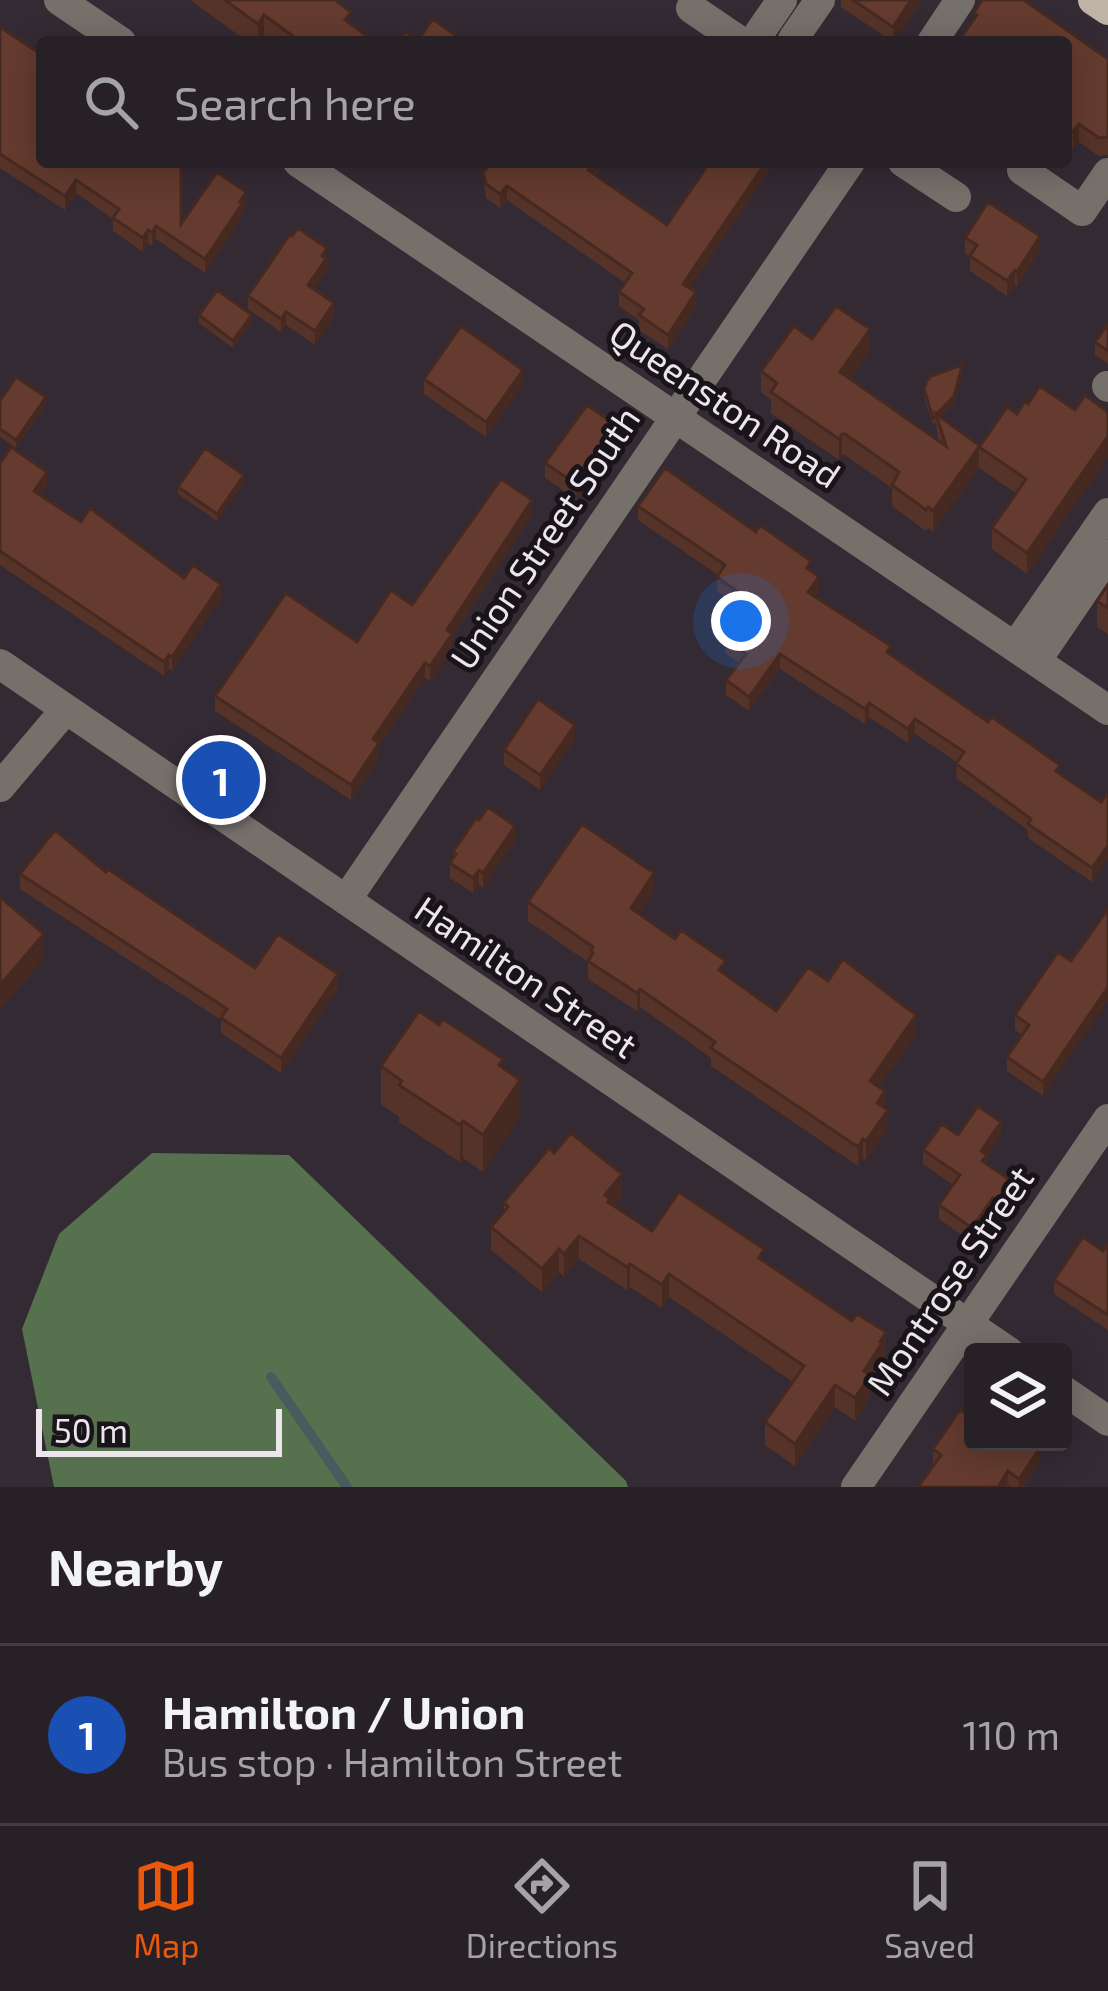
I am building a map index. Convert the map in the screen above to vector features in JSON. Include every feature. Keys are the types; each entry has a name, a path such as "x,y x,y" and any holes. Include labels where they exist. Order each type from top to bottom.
{"main road":[{"path":"1093,0 1108,10"}],"street":[{"path":"59,0 112,36"},
{"path":"756,36 782,0"},
{"path":"795,36 820,0"},
{"path":"936,36 961,0"},
{"path":"691,8 732,36"},
{"name":"Queenston Road","path":"307,168 1108,710"},
{"name":"Union Street South","path":"346,900 846,168"},
{"path":"912,168 956,196"},
{"path":"1022,170 1082,211 1108,173"},
{"path":"1026,654 1108,513"},
{"path":"1026,654 1108,555"},
{"name":"Hamilton Street","path":"0,664 996,1343"},
{"path":"0,787 66,709"},
{"name":"Montrose Street","path":"856,1487 1108,1118"},
{"path":"1072,1396 1108,1421"}],"green space":[{"path":"152,1153 289,1155 628,1487 54,1487 22,1329 59,1234"}],"building":[{"path":"225,0 335,0 351,12 345,20 367,36 293,36 264,15 258,24"},
{"path":"853,0 911,0 893,27"},
{"path":"982,0 1024,0 1108,59 1108,137 1099,138 1079,124 1072,131 1072,36 962,36"},
{"path":"433,19 457,36 421,36"},
{"path":"0,27 36,51 36,168 181,168 181,224 217,172 246,192 205,259 156,226 143,238 113,218 119,209 76,180 65,196 0,154"},
{"path":"487,168 590,168 667,225 706,168 762,168 683,284 696,292 668,335 639,315 644,309 619,292 632,273 507,186 500,194 486,184 483,173"},
{"path":"988,202 1040,236 1007,281 970,256 977,245 965,238"},
{"path":"298,228 327,248 322,256 326,259 308,285 334,303 315,331 286,312 281,319 248,296"},
{"path":"217,290 252,315 233,341 199,315"},
{"path":"836,306 870,329 840,372 946,446 936,414 980,446 1007,407 1017,414 1040,386 1075,410 1085,395 1108,412 1108,436 1027,553 992,528 1026,479 979,447 933,511 926,510 892,485 899,472 845,434 839,439 771,392 777,383 761,371 794,326 812,339"},
{"path":"1108,324 1108,351 1095,342"},
{"path":"461,326 523,370 486,422 424,379"},
{"path":"962,365 954,396 933,418 926,382"},
{"path":"16,377 46,397 16,440 0,429 0,401"},
{"path":"587,405 619,427 576,484 545,463"},
{"path":"11,447 47,472 34,491 81,522 90,508 184,578 193,565 221,584 172,657 164,662 0,551 0,464"},
{"path":"205,448 244,475 217,514 178,487"},
{"path":"665,468 756,532 760,525 811,561 807,568 819,577 808,592 891,646 887,652 988,722 992,717 1060,765 1056,771 1101,802 1108,795 1108,845 1092,868 1028,824 1031,819 956,764 964,752 915,719 908,729 869,703 865,709 780,654 749,697 726,680 746,654 725,639 752,602 717,577 725,565 638,506"},
{"path":"501,479 532,500 447,630 452,634 430,666 425,663 373,739 379,743 351,785 215,696 286,593 357,642 391,590 412,605"},
{"path":"1108,585 1108,608 1097,601"},
{"path":"538,699 575,725 540,775 504,750"},
{"path":"488,807 515,826 483,873 479,870 473,878 450,863 476,818"},
{"path":"582,824 654,873 631,908 675,939 681,930 726,961 719,970 776,1011 808,967 828,981 843,959 916,1015 870,1081 885,1091 877,1103 888,1110 866,1141 858,1147 711,1048 715,1042 640,989 637,993 588,961 593,947 528,902"},
{"path":"55,830 106,872 108,869 255,968 278,934 338,974 281,1058 221,1018 227,1009 20,874"},
{"path":"0,897 44,934 0,985"},
{"path":"1108,909 1108,987 1043,1082 1007,1057 1029,1025 1015,1015 1058,952 1071,961"},
{"path":"419,1011 439,1025 443,1019 503,1059 499,1065 520,1080 483,1135 399,1085 402,1081 381,1066"},
{"path":"978,1106 1001,1122 981,1151 987,1155 982,1161 1016,1184 1001,1204 993,1198 972,1228 939,1205 960,1175 923,1150 942,1124 958,1135"},
{"path":"571,1133 622,1174 605,1195 608,1202 652,1231 679,1192 764,1249 759,1258 852,1321 857,1314 886,1332 864,1371 870,1375 855,1398 835,1385 795,1444 765,1422 804,1366 669,1274 662,1285 579,1236 564,1254 559,1249 542,1269 491,1227 508,1207 504,1202 549,1148 554,1153"},
{"path":"1083,1237 1103,1251 1108,1244 1108,1315 1054,1280"},
{"path":"960,1410 964,1412 964,1451 1038,1451 1019,1479 1008,1471 998,1487 918,1487 941,1455 933,1449"}],"waterway":[{"path":"271,1377 347,1487"}],"place":[{"name":"Hamilton / Union","path":"221,780"}]}
